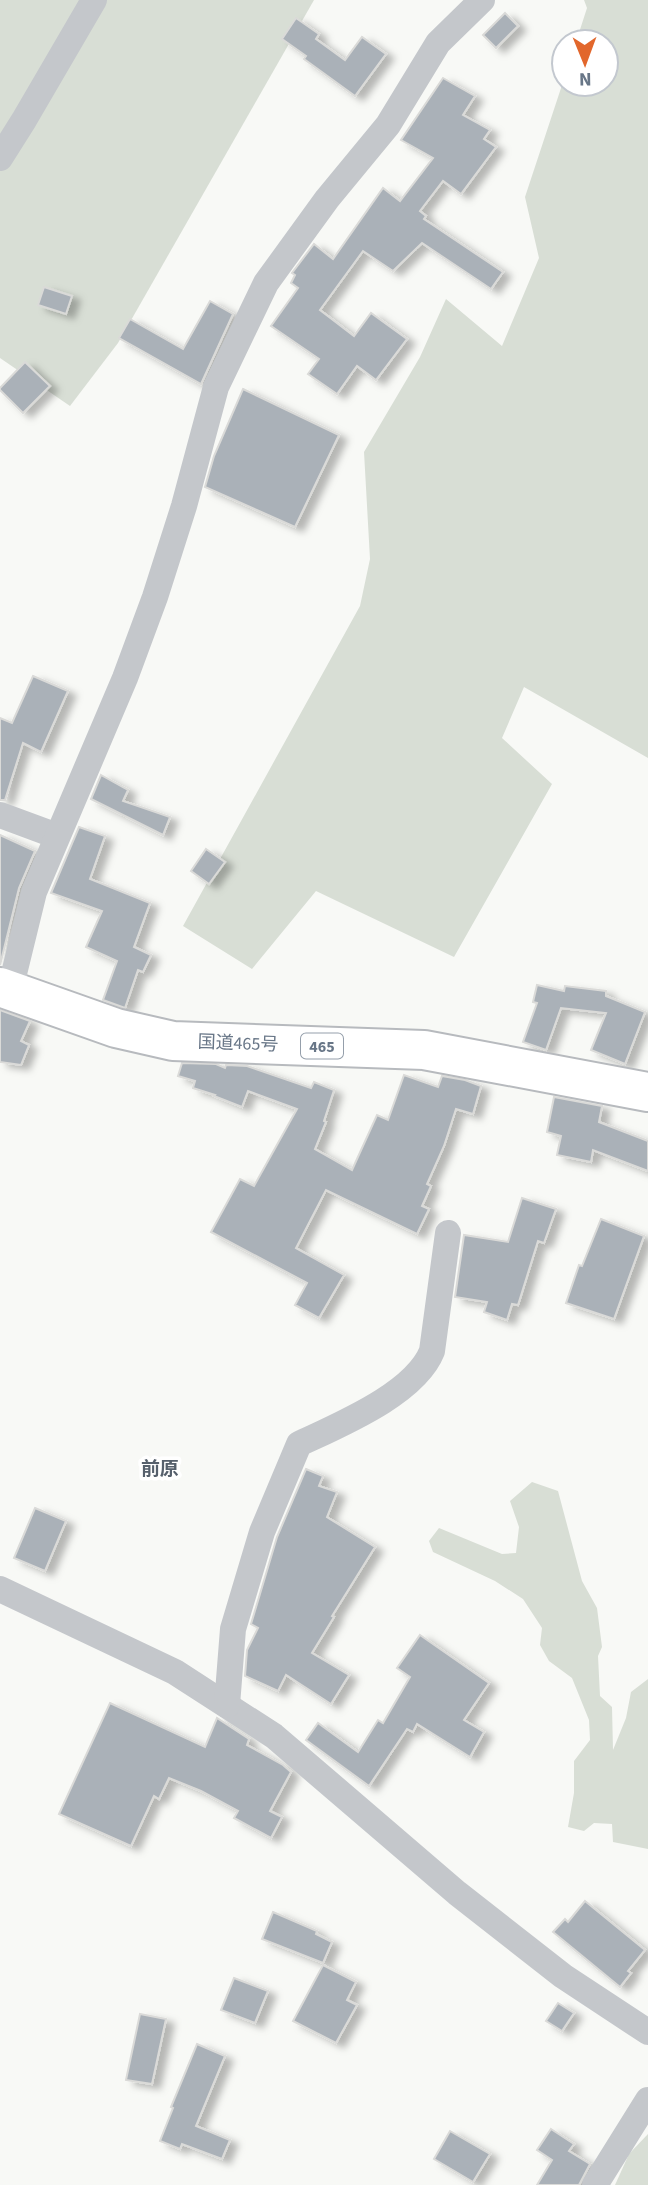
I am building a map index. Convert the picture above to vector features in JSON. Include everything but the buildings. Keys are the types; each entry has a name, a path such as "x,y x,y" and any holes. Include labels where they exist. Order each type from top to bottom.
{"highway":[{"name":"国道465号","path":"5,988 116,1028 173,1041 424,1050 648,1092"}],"street":[{"path":"0,158 93,0"},
{"path":"5,988 33,892 125,678 155,597 184,506 216,387 266,283 327,199 388,125 438,43 482,0"},
{"path":"0,815 57,836"},
{"path":"227,1705 233,1629 262,1532 299,1444 345,1422 404,1388 428,1361 432,1351 448,1233"},
{"path":"0,1589 176,1672 274,1736 457,1893 563,1976 648,2032"},
{"path":"595,2185 648,2100"}],"shaded area":[{"path":"0,0 314,0 118,343 70,406 0,358"},
{"path":"584,0 648,0 648,758 524,687 502,738 552,784 454,957 316,891 252,969 183,926 360,606 370,559 364,452 420,357 446,299 502,346 539,258 525,197 558,98 620,98 620,28 581,28 587,8"},
{"path":"532,1482 558,1491 582,1581 597,1608 602,1647 598,1656 600,1696 612,1707 613,1750 626,1718 631,1692 648,1679 648,1849 613,1842 612,1824 594,1823 584,1831 568,1827 574,1793 574,1761 590,1740 589,1720 572,1678 549,1661 540,1645 542,1628 523,1599 495,1581 433,1552 429,1541 439,1528 502,1554 516,1553 519,1527 510,1501"},
{"path":"648,2134 648,2185 615,2185 629,2154"}],"district":[{"name":"前原","path":"160,1468"}]}
